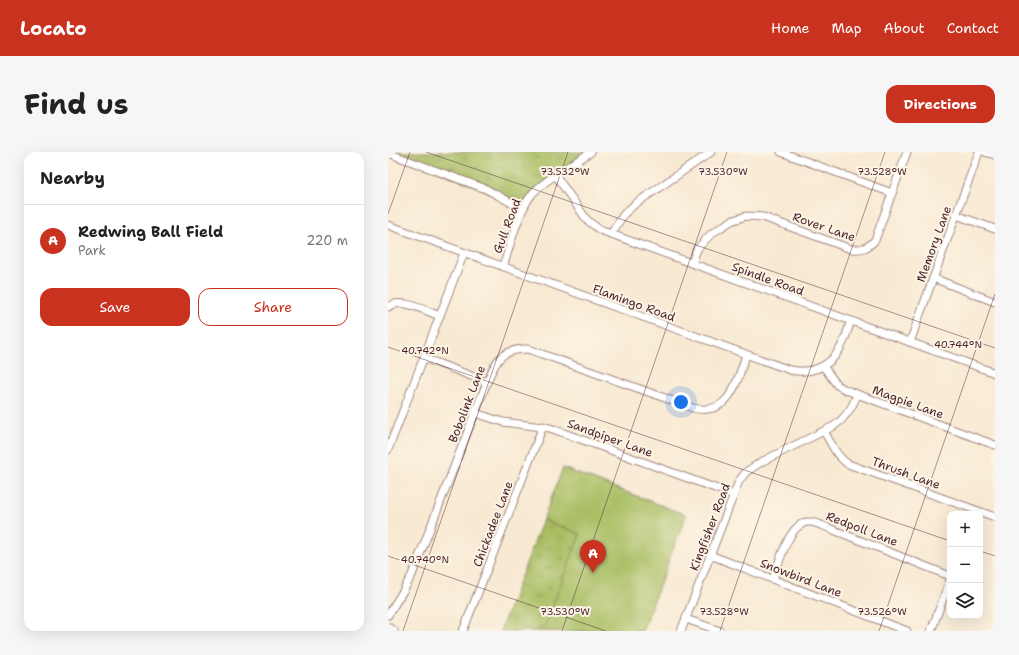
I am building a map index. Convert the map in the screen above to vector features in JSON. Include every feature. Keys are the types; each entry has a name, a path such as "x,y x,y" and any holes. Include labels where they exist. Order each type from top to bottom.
{"street":[{"name":"Gull Road","path":"503,267 523,209 533,194 590,152"},
{"path":"611,234 624,214 635,204 710,152"},
{"path":"780,152 892,192"},
{"name":"Rover Lane","path":"692,263 697,249 711,234 731,221 746,216 763,217 851,249 860,250 866,248 875,240 907,152"},
{"name":"Memory Lane","path":"910,342 978,152"},
{"path":"985,152 995,156"},
{"path":"388,153 486,189 523,209"},
{"name":"Spindle Road","path":"556,176 587,220 600,230 995,373"},
{"path":"956,215 995,230"},
{"name":"Flamingo Road","path":"388,225 780,367 797,371 811,371 823,366 832,359 840,350 851,321"},
{"path":"388,450 464,253"},
{"path":"933,278 995,302"},
{"path":"388,306 396,303 406,304 440,316"},
{"name":"Bobolink Lane","path":"388,615 404,591 412,575 494,364 502,356 512,350 528,349 693,408 706,409 719,406 730,397 735,388 746,354"},
{"path":"424,358 487,382"},
{"name":"Magpie Lane","path":"823,366 837,385 857,395 995,445"},
{"name":"Kingfisher Road","path":"681,631 739,481 754,466 834,426 845,417 852,408 857,395"},
{"name":"Sandpiper Lane","path":"475,413 503,422 543,426 734,495"},
{"name":"Chickadee Lane","path":"463,631 543,426"},
{"name":"Thrush Lane","path":"824,431 836,453 848,464 972,511"},
{"name":"Thrush Lane","path":"983,514 995,517"},
{"name":"Redpoll Lane","path":"773,579 792,533 799,526 808,522 831,529 947,575"},
{"name":"Snowbird Lane","path":"710,556 907,631"},
{"path":"931,631 949,583"},
{"path":"686,619 720,631"},
{"path":"388,627 394,631"}],"green space":[{"path":"392,152 589,152 535,189 523,206"},
{"path":"563,468 686,515 642,631 500,631"},
{"path":"563,468 686,515 642,631 539,631 538,628 545,626 580,534 543,520"}],"place":[{"name":"Redwing Ball Field","path":"593,573"}]}
